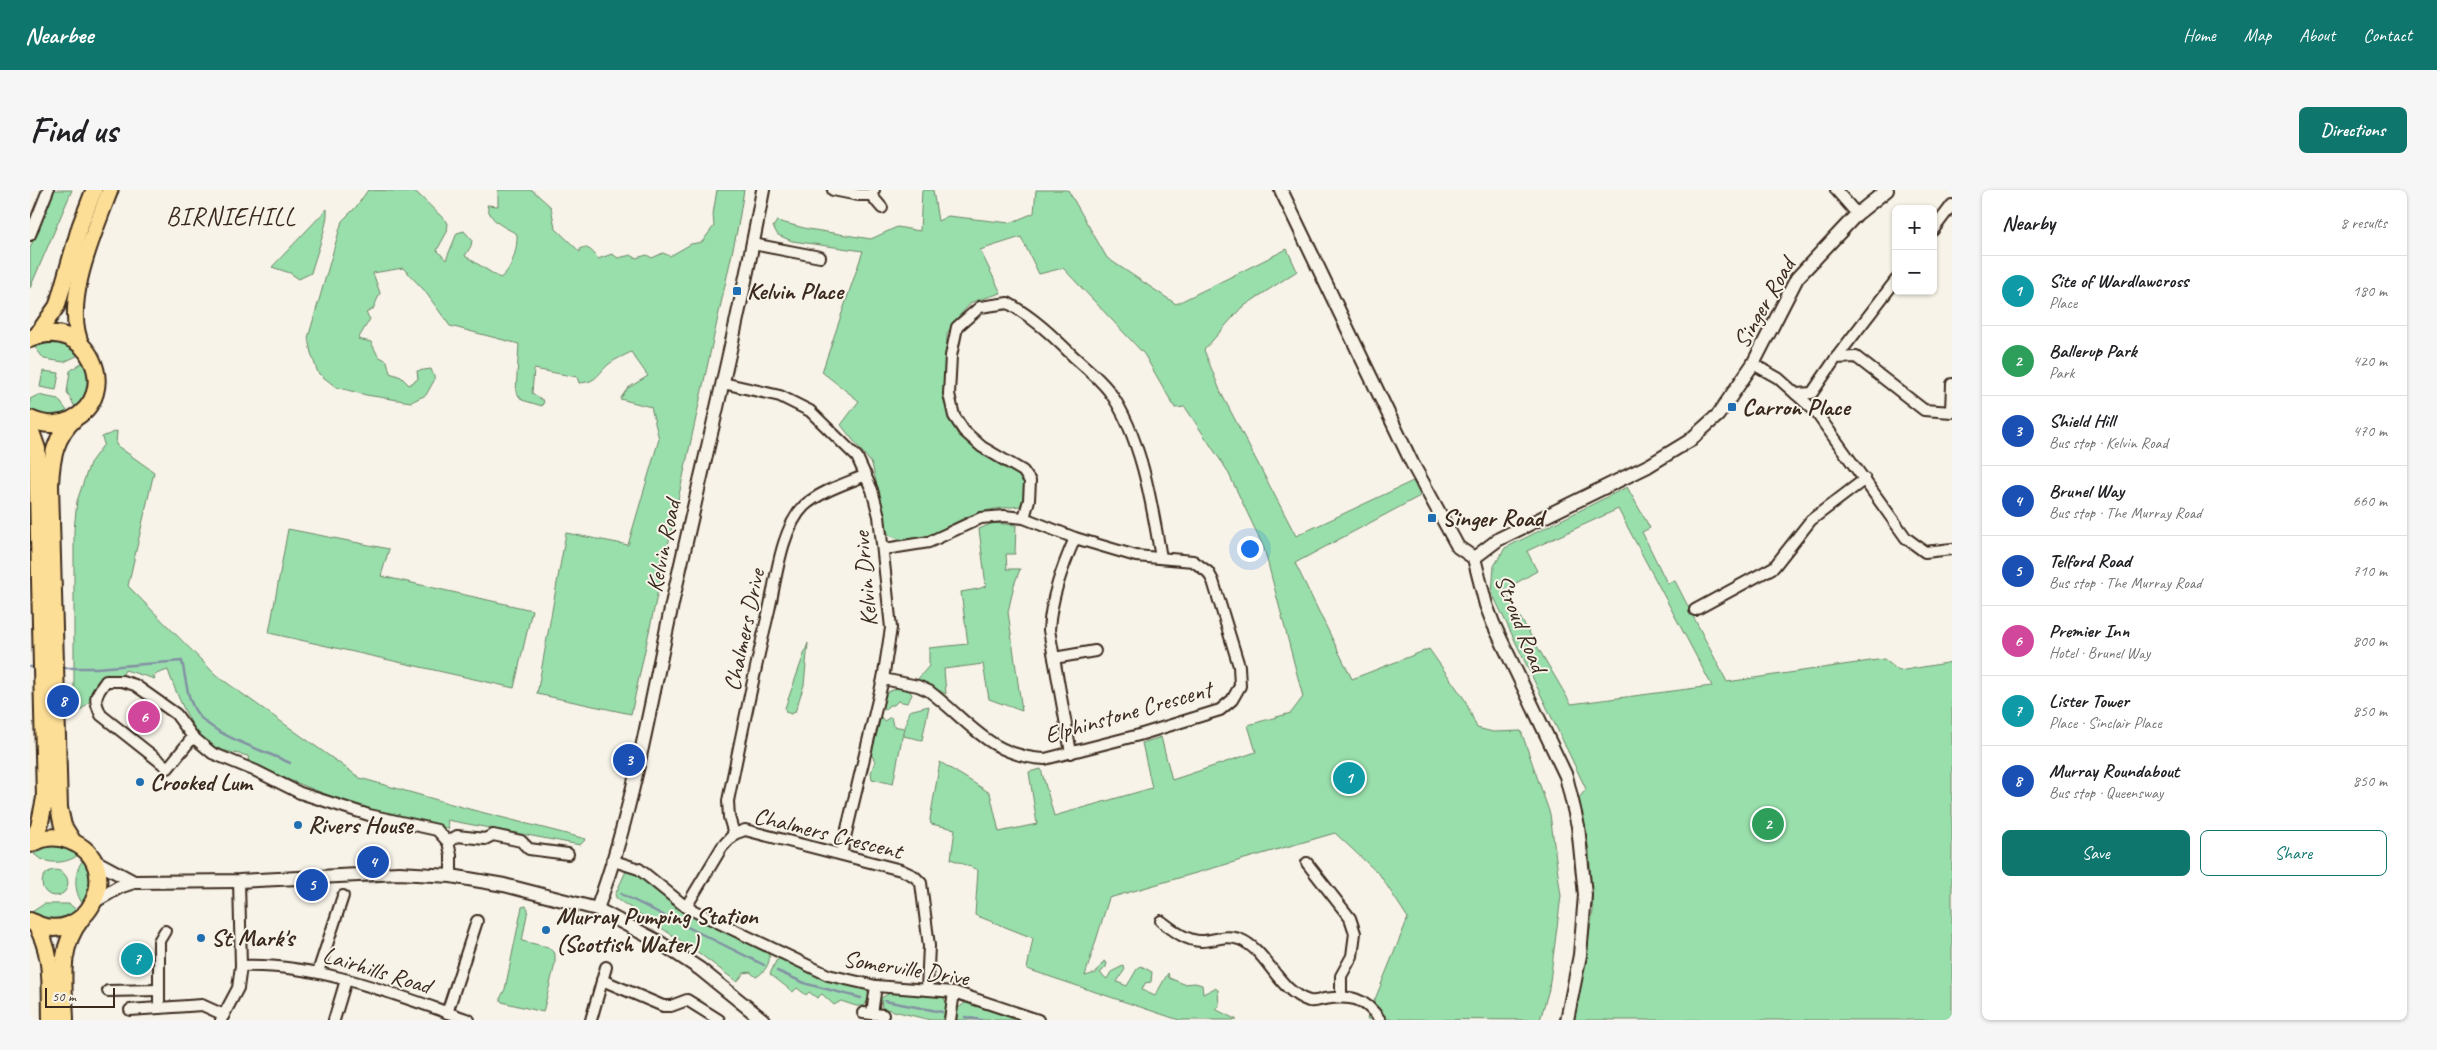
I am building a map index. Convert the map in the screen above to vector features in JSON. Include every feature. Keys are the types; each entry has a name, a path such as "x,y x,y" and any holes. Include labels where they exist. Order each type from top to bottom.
{"highway":[{"path":"33,337 56,334 66,336 82,346 95,366 96,386 88,405 61,434 51,466 47,642"},
{"path":"30,419 54,424 75,418"},
{"path":"30,429 37,449 49,705 60,816 63,826 73,842"},
{"path":"30,844 39,827 44,806 49,705"},
{"path":"30,844 54,837 73,842 93,860 99,880 95,901 71,933 64,952 65,1020"},
{"path":"32,922 45,927 62,927 82,918"},
{"path":"32,922 44,939 48,953 51,1020"}],"main road":[{"path":"33,337 57,306 80,226 94,190"},
{"path":"82,346 77,334 76,320 80,285 95,230 110,190"}],"street":[{"path":"30,235 48,190"},
{"name":"Kelvin Road","path":"597,909 614,861 703,462 724,383 724,372 753,244 763,190"},
{"path":"833,190 858,195 873,192 882,208"},
{"name":"Stroud Road","path":"1282,190 1412,463 1458,547 1474,558 1486,605 1493,623 1566,776 1578,826 1585,895 1580,955 1567,1020"},
{"path":"1836,190 1857,214"},
{"name":"Singer Road","path":"1474,558 1499,539 1648,466 1689,441 1718,415 1753,364 1797,278 1857,214 1887,190"},
{"path":"1937,225 1952,205"},
{"path":"753,244 820,257"},
{"path":"1796,394 1812,393 1836,358 1892,285"},
{"path":"1024,518 1029,500 1030,481 1023,471 982,447 964,431 954,416 949,394 951,356 957,327 980,308 1008,303 1035,319 1108,390 1123,416 1141,461 1155,520 1161,558"},
{"path":"1836,358 1856,357 1924,410 1951,412 1952,384"},
{"path":"1753,364 1778,378 1815,411 1906,538 1925,552 1952,549"},
{"name":"Kelvin Drive","path":"724,383 780,396 810,411 858,456 879,516 891,628 883,679 841,854"},
{"name":"Chalmers Drive","path":"734,834 728,801 763,635 783,550 793,521 805,506 832,489 866,476"},
{"path":"1694,610 1774,567 1811,520 1865,479"},
{"name":"Elphinstone Crescent","path":"883,679 918,686 929,691 983,738 1008,753 1029,758 1045,759 1220,710 1232,700 1238,691 1240,673 1236,653 1217,591 1208,572 1193,561 1136,556 1075,538 1024,518 1004,516 981,518 929,542 884,549"},
{"path":"1071,753 1049,630 1050,616 1060,570 1075,538"},
{"path":"1054,658 1095,651"},
{"path":"193,737 168,768 101,715 95,703 97,694 106,681 122,681 135,685 176,714 193,737 212,753 256,771 300,793 370,815 437,830 448,842 451,855 451,876"},
{"name":"Chalmers Crescent","path":"686,907 722,847 734,834 745,830 901,870 914,876 920,883 929,946 930,977 927,989"},
{"path":"448,842 458,836 484,839 493,835 521,841 530,849 568,854"},
{"path":"93,860 134,882"},
{"name":"Somerville Drive","path":"614,861 640,869 686,907 828,975 876,986 954,992 1038,1020"},
{"path":"1307,863 1350,918 1355,933 1352,956 1341,976 1341,997"},
{"path":"95,901 119,887 134,882 239,881 399,873 451,876 504,885 597,909 659,942 700,969 762,1020"},
{"path":"130,1010 159,1006 202,1005 223,1018 238,988 241,966 239,881"},
{"path":"318,972 343,896"},
{"path":"447,1012 477,921"},
{"path":"1161,921 1184,937 1201,941 1226,936 1240,940 1252,948 1289,991 1311,1001 1341,997 1353,998 1364,1002 1380,1020"},
{"path":"159,1006 159,942 165,931"},
{"name":"Lairhills Road","path":"241,966 278,966 318,972 469,1020"},
{"path":"591,1020 606,967"},
{"path":"334,1020 346,980"},
{"path":"602,980 663,1006 671,1006 687,1000 719,1020"},
{"path":"876,986 868,1013 883,1015"},
{"path":"108,991 159,990"},
{"path":"950,1020 954,992"}],"green space":[{"path":"53,190 72,190 30,288 30,248"},
{"path":"368,190 416,192 448,223 447,232 437,250 446,260 457,233 464,231 472,240 465,256 500,278 511,264 517,234 498,223 491,216 487,205 498,206 498,190 532,190 551,207 555,228 580,252 581,248 589,249 598,259 612,254 618,258 631,255 636,258 647,255 652,258 663,253 670,256 691,244 702,242 714,226 713,214 717,190 744,190 738,226 631,714 537,694 566,533 628,545 659,439 651,407 620,399 628,388 648,376 631,352 611,362 597,377 585,382 579,383 577,377 534,369 532,393 544,401 542,406 522,400 516,392 519,344 450,326 424,290 403,268 373,273 380,293 373,309 366,313 370,319 358,339 371,342 378,356 387,361 390,373 401,377 409,385 418,379 417,371 431,369 435,379 426,395 411,402 366,395 336,387 318,373 308,338 342,221 356,207"},
{"path":"922,190 933,190 938,221 948,216 1010,223 1034,213 1036,190 1068,190 1107,258 1176,304 1287,249 1297,271 1241,308 1204,350 1221,393 1296,536 1413,481 1420,496 1295,563 1352,679 1429,649 1465,700 1477,728 1493,732 1521,731 1550,814 1561,896 1549,989 1540,1020 1367,1019 1408,918 1380,875 1335,833 1109,898 1085,976 1096,973 1104,961 1107,963 1106,967 1100,973 1107,979 1111,972 1123,966 1125,969 1117,982 1127,986 1137,969 1141,966 1152,972 1151,982 1145,983 1142,990 1155,996 1168,973 1169,978 1184,984 1195,983 1202,985 1203,994 1215,988 1218,990 1219,1006 1215,1009 1237,1020 1179,1020 1027,969 1033,938 975,915 978,870 951,859 955,829 931,824 930,819 940,762 990,793 999,832 1037,824 1029,772 1041,769 1054,816 1152,788 1142,743 1161,737 1172,780 1256,752 1248,725 1291,713 1303,697 1264,548 1227,470 1185,407 1175,408 1144,354 1063,268 1039,274 1021,237 980,250 1001,293 972,302 957,318 947,334 945,383 949,416 957,433 983,455 1016,471 1023,480 1026,493 1020,506 974,514 920,538 898,539 888,534 872,464 841,425 859,401 822,372 863,251 792,241 778,235 773,227 777,221 808,229 871,239 897,227 920,231"},
{"path":"327,209 324,231 311,273 299,279 290,273 272,267"},
{"path":"49,341 64,344 79,355 64,362 44,359 34,346"},
{"path":"84,361 87,386 83,397 75,407 67,392 70,371"},
{"path":"43,371 59,373 56,390 40,387"},
{"path":"38,395 58,399 68,412 49,416 40,415 30,410 30,399"},
{"path":"117,431 116,445 154,472 128,586 216,675 360,778 469,809 586,839 580,845 447,820 449,829 353,805 249,764 248,756 218,749 210,745 197,732 185,711 168,670 153,675 155,679 125,670 122,676 100,679 89,702 74,716 74,530 77,501 90,463 104,444 102,437"},
{"path":"1627,487 1650,528 1642,532 1667,583 1675,581 1727,682 1884,659 1899,671 1952,662 1952,1020 1574,1020 1593,911 1589,850 1579,798 1586,789 1492,593 1494,566 1505,548","holes":["1618,509 1712,686 1571,704 1504,590 1537,571 1527,551"]},
{"path":"993,523 1016,525 1015,554 1006,554 1007,569 1020,569 1008,612 1022,711 989,699 983,664 944,669 946,694 917,680 929,666 929,648 968,644 961,592 986,586 979,529"},
{"path":"288,529 389,549 381,576 532,610 514,688 269,633"},
{"path":"808,643 804,685 795,712 791,714 786,712 785,708"},
{"path":"897,688 910,691 912,695 907,703 898,701 894,705 889,705 885,710 882,709 886,693"},
{"path":"929,706 922,740 903,736 909,711"},
{"path":"881,717 884,721 891,717 893,726 904,728 893,784 872,779 871,773 875,761 871,754"},
{"path":"58,845 80,853 76,857 58,862 39,858 34,854 49,846"},
{"path":"84,859 92,875 85,906 81,902 76,884 78,870"},
{"path":"627,869 644,879 675,906 769,954 769,961 764,970 756,977 750,972 744,973 737,982 695,950 617,899 615,895"},
{"path":"55,870 64,874 68,883 64,892 55,896 46,892 42,883 46,874"},
{"path":"44,904 69,904 78,911 61,919 50,919 32,912"},
{"path":"526,906 528,909 522,941 548,947 555,954 555,964 543,1012 502,1002 500,999 505,989 522,907"},
{"path":"781,957 829,980 866,990 870,996 864,1006 856,1006 841,1001 834,1005 822,994 817,998 809,992 806,995 797,988 793,992 770,974 776,961"},
{"path":"890,993 944,996 946,1004 943,1020 930,1020 882,1008 881,998"},
{"path":"968,1001 1022,1020 957,1020 958,1008"}],"waterway":[{"path":"62,668 96,668 182,661 192,705 200,717 230,737 290,763"},
{"path":"30,667 36,667"},
{"path":"621,894 764,965"},
{"path":"777,971 807,984 861,998"},
{"path":"885,1001 942,1012"},
{"path":"965,1017 981,1020"}],"place":[{"name":"Kelvin Place","path":"737,291"},
{"name":"Carron Place","path":"1732,407"},
{"name":"Singer Road","path":"1432,518"},
{"name":"Murray Roundabout","path":"63,701"},
{"name":"Premier Inn","path":"144,717"},
{"name":"Shield Hill","path":"629,760"},
{"name":"Site of Wardlawcross","path":"1349,778"},
{"name":"Crooked Lum","path":"140,782"},
{"name":"Ballerup Park","path":"1768,824"},
{"name":"Rivers House","path":"298,825"},
{"name":"Brunel Way","path":"373,862"},
{"name":"Telford Road","path":"312,885"},
{"name":"Murray Pumping Station (Scottish Water)","path":"546,930"},
{"name":"St Mark's","path":"201,938"},
{"name":"Lister Tower","path":"137,959"}],"district":[{"name":"BIRNIEHILL","path":"231,216"}]}
